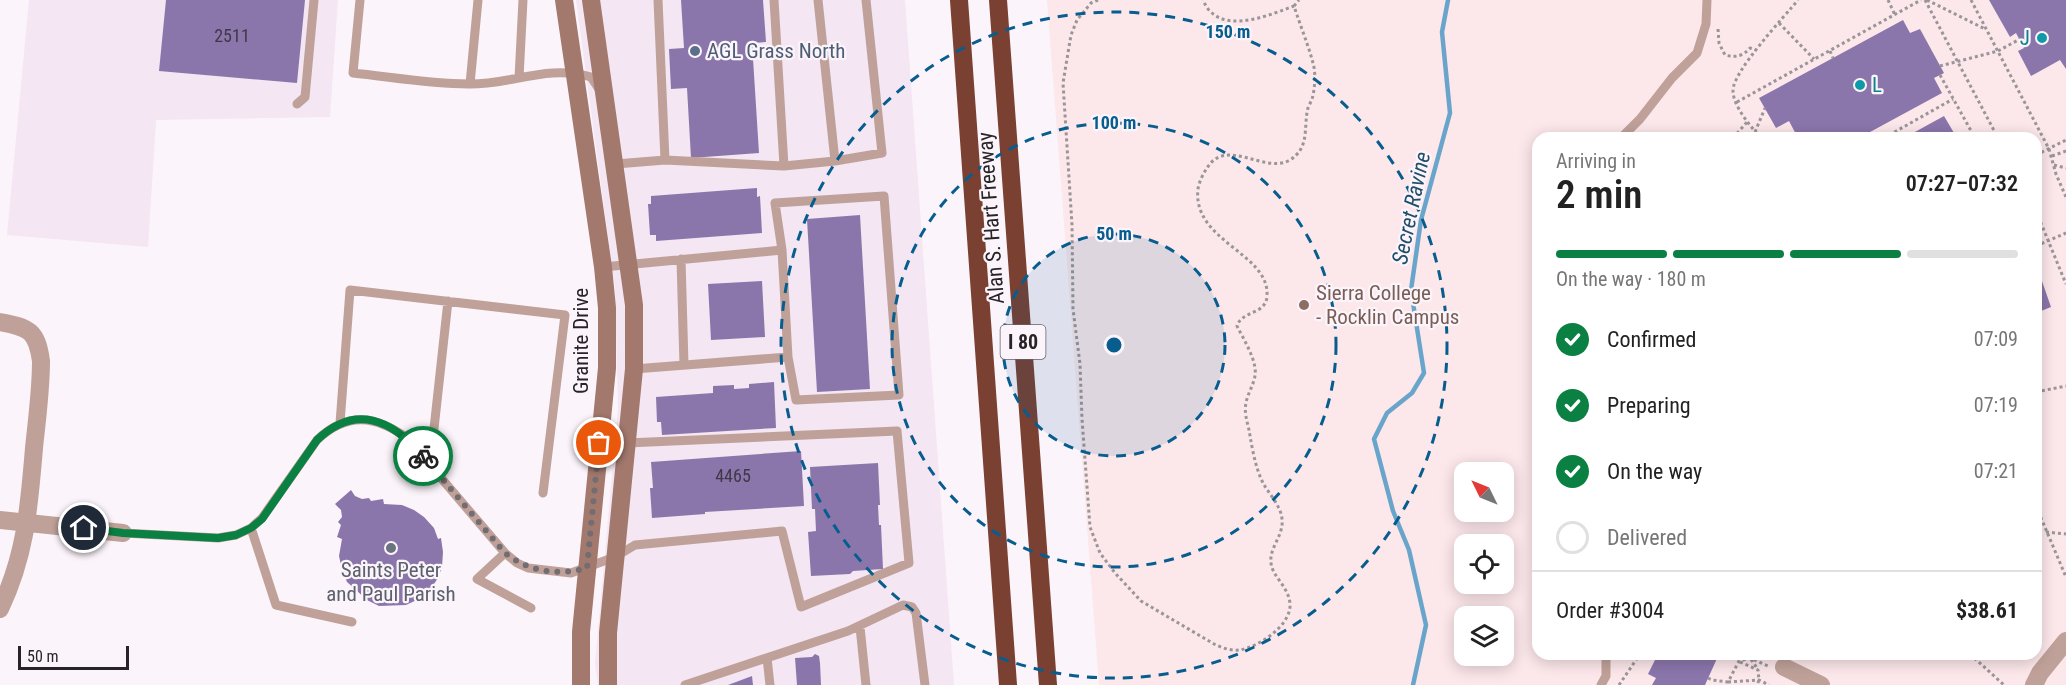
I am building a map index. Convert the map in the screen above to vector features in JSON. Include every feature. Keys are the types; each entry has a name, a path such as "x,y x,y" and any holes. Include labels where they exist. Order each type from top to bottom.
{"highway":[{"name":"Alan S. Hart Freeway","path":"959,0 1008,685"},
{"name":"Alan S. Hart Freeway","path":"998,0 1048,685"}],"street":[{"name":"Granite Drive","path":"564,0 603,267 607,318 607,368 581,632 581,685"},
{"path":"591,0 604,98 616,164 634,305 634,369 608,633 608,685"},
{"path":"0,322 28,329 35,335 39,346 41,377 27,522 21,553 0,609"},
{"path":"0,520 123,533"},
{"path":"2034,685 2046,665 2066,641"},
{"path":"1776,666 1821,685"}],"lane":[{"path":"297,104 304,97 314,0"},
{"path":"360,0 353,73 470,84 553,72 574,72 591,77 604,98"},
{"path":"470,84 478,0"},
{"path":"519,78 523,0"},
{"path":"658,0 665,160"},
{"path":"774,0 784,166"},
{"path":"818,0 835,161"},
{"path":"616,164 665,160 784,166 882,153 866,0"},
{"path":"1627,132 1672,78 1698,53 1706,24 1707,0"},
{"path":"884,196 899,395 796,400 788,357 782,250 775,203 884,196"},
{"path":"603,267 782,250"},
{"path":"681,259 684,365"},
{"path":"340,423 350,290 565,315 543,493"},
{"path":"430,465 448,301"},
{"path":"634,369 788,357"},
{"path":"123,533 218,538 236,535 251,528 268,512 317,440 328,429 340,423 368,420 395,429 407,438 505,553 517,563 528,568 571,573 615,557 634,545 782,531 801,607 909,563 897,431 627,443"},
{"path":"251,528 276,605 352,622"},
{"path":"505,553 477,579 531,608"},
{"path":"685,685 860,627 903,605 912,607 916,613 925,685"},
{"path":"860,627 866,685"},
{"path":"767,658 770,685"},
{"path":"1601,685 1606,676 1606,660"}],"path":[{"path":"1098,0 1091,3 1077,20 1071,35 1064,83 1072,225 1073,309 1080,364 1090,527 1100,553 1141,601 1225,649 1240,650 1279,630 1290,609 1287,591 1271,566 1271,552 1276,543 1282,519 1260,476 1253,451 1245,410 1256,375 1255,366 1237,326 1239,321 1266,304 1268,294 1262,276 1251,262 1227,244 1208,223 1201,209 1198,188 1209,164 1218,158 1232,155 1276,164 1288,161 1303,144 1307,132 1308,108 1313,93 1314,65 1294,6"},
{"path":"1203,0 1209,12 1217,17 1238,21 1266,17 1294,6 1299,0"},
{"path":"1790,0 1793,6"},
{"path":"1765,108 1755,132 1747,122 1733,94 1733,84 1756,50 1798,0"},
{"path":"1888,0 1895,15"},
{"path":"1737,102 1924,0"},
{"path":"1924,0 1986,29"},
{"path":"1924,0 1995,132"},
{"path":"1971,0 2040,132"},
{"path":"1718,20 1719,43 1725,55 1744,55 1750,48 1756,50"},
{"path":"1779,23 1815,59"},
{"path":"1940,66 1998,51 2020,39"},
{"path":"1830,51 1833,57"},
{"path":"1940,75 1972,132"},
{"path":"1895,132 1953,99"},
{"path":"1738,132 1747,122"},
{"path":"2042,136 2052,156 2058,181 2066,197"},
{"path":"2042,152 2066,140"},
{"path":"2052,156 2066,152"},
{"path":"2054,165 2066,168"},
{"path":"2042,227 2066,284"},
{"path":"2042,243 2066,233"},
{"path":"2042,391 2066,387"},
{"path":"2042,522 2066,577"},
{"path":"2046,532 2066,534"},
{"path":"1619,685 1636,660"},
{"path":"1753,660 1758,670 1759,684"},
{"path":"1761,660 1776,666"},
{"path":"1977,660 2004,685"},
{"path":"1728,682 1739,661 1758,670"},
{"path":"1710,685 1710,679 1769,685"}],"shaded area":[{"path":"29,0 338,0 330,117 156,120 148,247 7,235"},
{"path":"576,0 905,0 954,685 598,685 595,664 618,409 615,288"},
{"name":"Sierra College - Rocklin Campus","path":"1047,0 2066,0 2066,685 1099,685"}],"building":[{"path":"166,0 305,0 297,83 159,71"},
{"path":"681,0 763,0 766,42 752,43 759,153 691,158 687,88 671,89 669,49 684,48"},
{"name":"J","path":"1989,0 2066,0 2066,69 2060,60 2031,76 2018,51 2024,48 2016,33 2010,37"},
{"name":"L","path":"1903,20 1910,33 1920,29 1944,73 1934,78 1942,93 1870,132 1795,132 1789,121 1776,128 1759,98"},
{"path":"1944,116 1953,132 1915,132"},
{"path":"757,188 757,197 760,196 762,233 656,241 656,235 650,235 648,204 651,204 651,196"},
{"path":"860,215 870,389 817,392 807,219"},
{"path":"762,281 765,337 711,340 708,284"},
{"path":"2042,281 2051,307 2042,311"},
{"path":"774,382 776,428 662,435 661,422 657,422 656,397 713,393 713,386 734,385 734,389 749,388 749,384"},
{"path":"801,451 804,506 705,512 705,514 652,518 651,462"},
{"path":"878,463 880,505 878,505 883,569 811,576 808,532 816,531 815,509 812,509 810,467"},
{"name":"Saints Peter and Paul Parish","path":"351,490 355,496 362,499 369,498 371,501 383,499 384,504 402,505 414,510 434,528 438,539 441,538 442,567 430,590 419,599 406,605 379,606 367,600 347,582 339,556 342,539 337,537 341,525 338,522 342,517 341,510 335,504"},
{"path":"815,654 819,656 821,685 797,685 795,658 812,657"},
{"path":"1655,660 1716,660 1705,685 1652,685 1656,678 1648,674"},
{"path":"752,676 753,685 728,685"}],"waterway":[{"name":"Secret Ravine","path":"1413,685 1426,625 1409,550 1393,511 1374,439 1387,413 1412,393 1424,373 1411,290 1421,220 1450,113 1442,32 1448,0"}],"way so far":[{"path":"423,456 505,553 517,563 528,568 571,573 587,568 599,443"}],"place":[{"name":"J","path":"2042,38"},
{"name":"AGL Grass North","path":"695,51"},
{"name":"L","path":"1860,85"},
{"name":"Sierra College - Rocklin Campus","path":"1304,305"},
{"name":"Saints Peter and Paul Parish","path":"391,548"}],"route":[{"path":"84,528 123,533 218,538 236,535 251,528 262,519 317,440 328,429 354,420 368,420 395,429 407,438 423,456"}]}
